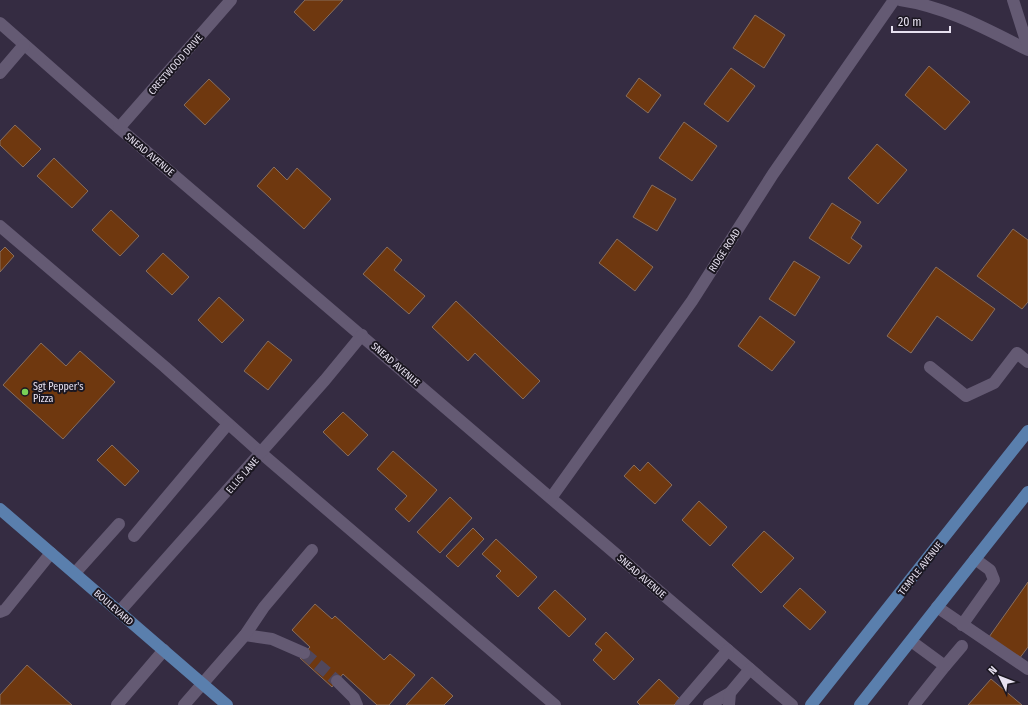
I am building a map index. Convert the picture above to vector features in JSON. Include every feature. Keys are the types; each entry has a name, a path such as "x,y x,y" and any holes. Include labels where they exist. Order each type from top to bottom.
{"main road":[{"name":"TEMPLE AVENUE","path":"812,705 1028,430"},
{"path":"860,705 1028,492"},
{"name":"BOULEVARD","path":"0,509 227,705"}],"street":[{"name":"CRESTWOOD DRIVE","path":"119,128 231,0"},
{"name":"RIDGE ROAD","path":"551,498 692,301 773,174 894,0"},
{"path":"900,0 941,9 968,19 1028,50"},
{"path":"1013,0 1028,47"},
{"name":"SNEAD AVENUE","path":"0,23 119,128 792,705"},
{"path":"0,73 24,45"},
{"path":"0,226 261,453 555,705"},
{"name":"ELLIS LANE","path":"119,612 261,453 362,335"},
{"path":"930,367 966,396 994,383 1017,353 1028,362"},
{"path":"134,536 228,424"},
{"path":"75,573 119,524"},
{"path":"184,705 245,635 264,606 312,550"},
{"path":"0,612 5,610 51,553"},
{"path":"962,625 994,580 990,570 975,559"},
{"path":"937,607 1028,669"},
{"path":"245,635 272,639 304,653"},
{"path":"911,641 945,666"},
{"path":"914,705 962,646"},
{"path":"117,705 164,650"},
{"path":"681,705 728,650"},
{"path":"709,705 729,699 750,668"},
{"path":"337,681 354,698 357,705"}],"building":[{"path":"305,0 343,0 314,31 294,12"},
{"path":"755,15 785,35 764,68 733,48"},
{"path":"929,66 970,102 945,130 905,95"},
{"path":"731,68 755,86 728,122 704,104"},
{"path":"639,78 661,95 648,113 626,96"},
{"path":"209,79 230,99 205,125 184,105"},
{"path":"684,122 717,146 692,181 659,158"},
{"path":"15,125 41,149 23,167 0,145 0,141"},
{"path":"877,144 907,170 878,204 848,178"},
{"path":"54,158 88,191 72,208 37,176"},
{"path":"274,167 287,180 297,168 331,199 304,229 257,186"},
{"path":"652,185 676,199 657,231 633,217"},
{"path":"832,203 861,222 851,238 862,246 849,264 809,238"},
{"path":"111,210 139,236 120,256 92,230"},
{"path":"1013,229 1028,240 1028,302 1022,309 977,276"},
{"path":"617,239 653,267 635,291 599,263"},
{"path":"5,247 14,256 0,272 0,252"},
{"path":"387,247 402,260 394,270 425,296 409,314 363,274"},
{"path":"163,253 189,277 172,295 146,271"},
{"path":"794,261 820,277 795,316 769,299"},
{"path":"936,267 995,309 972,341 937,316 911,353 887,336"},
{"path":"219,297 244,320 222,343 198,320"},
{"path":"456,301 540,381 523,399 475,353 468,361 432,327"},
{"path":"760,316 795,342 772,371 738,346"},
{"path":"268,341 292,360 268,390 244,371"},
{"path":"41,343 66,366 80,351 115,382 63,439 3,385"},
{"path":"343,412 368,435 348,456 323,432"},
{"path":"112,445 139,471 125,486 97,460"},
{"path":"393,451 437,490 409,522 395,509 407,496 377,469"},
{"path":"648,462 672,485 655,504 624,476 634,465 640,471"},
{"path":"450,497 472,518 440,553 417,532"},
{"path":"699,501 727,527 710,546 682,520"},
{"path":"473,528 484,539 458,567 446,556"},
{"path":"764,531 794,558 761,593 732,565"},
{"path":"496,539 537,577 518,597 496,576 501,571 482,554"},
{"path":"1028,582 1028,647 1019,659 989,637"},
{"path":"800,588 826,612 810,630 783,606"},
{"path":"555,590 586,619 569,637 538,608"},
{"path":"315,604 332,619 335,616 384,660 390,654 415,675 389,705 377,705 343,674 332,687 300,658 310,647 292,630"},
{"path":"606,632 634,659 614,680 593,660 602,650 595,644"},
{"path":"27,665 72,705 0,705 0,695"},
{"path":"432,677 453,696 444,705 406,705"},
{"path":"659,679 680,699 674,705 640,705 637,702"},
{"path":"991,679 1022,705 968,705"}],"tunnel":[{"path":"304,653 337,681"}],"place":[{"name":"Sgt Pepper's Pizza","path":"25,392"}]}
